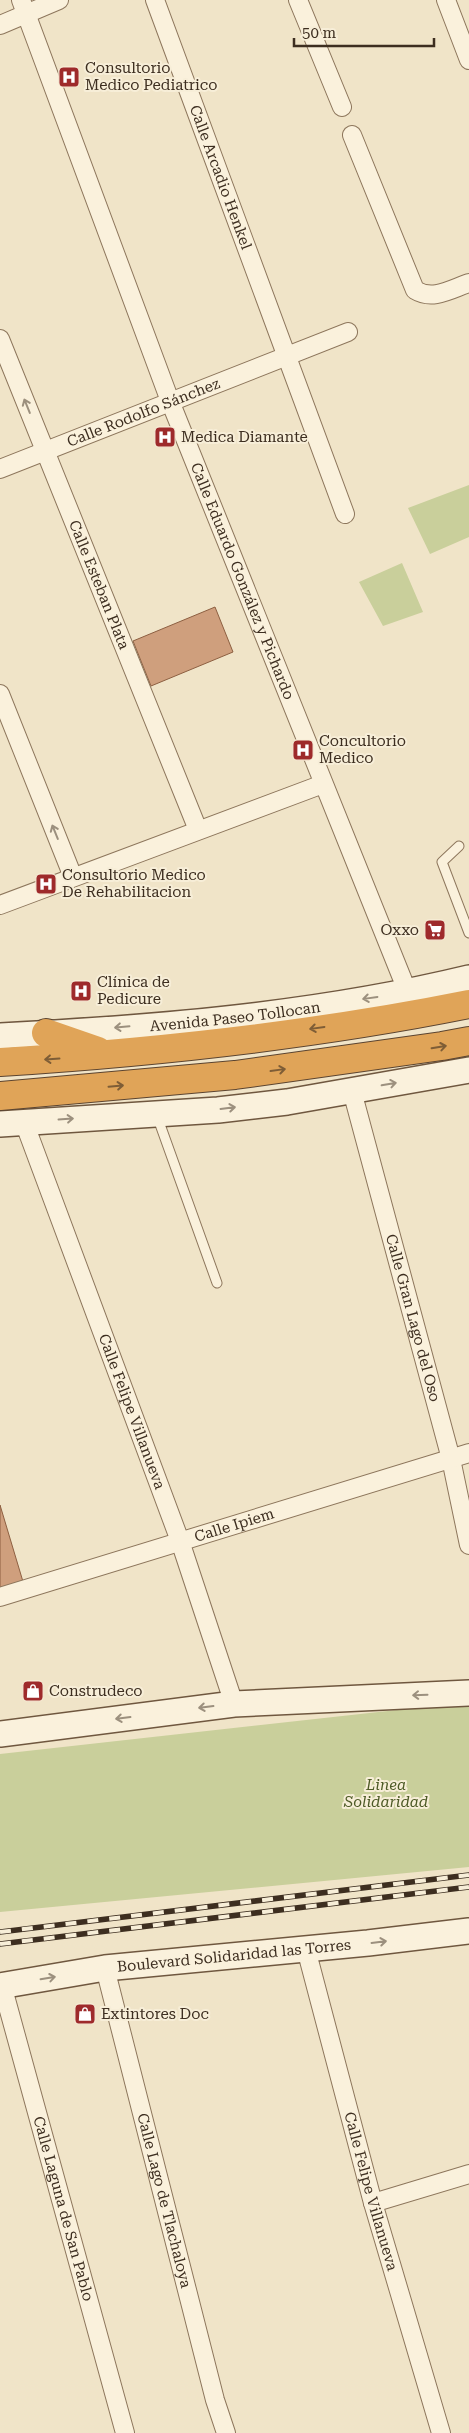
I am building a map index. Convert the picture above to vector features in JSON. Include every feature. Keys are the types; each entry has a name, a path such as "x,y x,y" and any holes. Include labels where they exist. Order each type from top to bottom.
{"highway":[{"name":"Avenida Paseo Tollocan","path":"0,1062 111,1055 237,1040 469,1004"},
{"path":"46,1033 111,1055"},
{"path":"5,1098 235,1076 469,1041"}],"main road":[{"name":"Avenida Paseo Tollocan","path":"0,1036 212,1020 408,992 469,978"},
{"path":"12,1123 156,1114 267,1104 469,1070"},
{"path":"0,1734 234,1704 469,1693"},
{"name":"Boulevard Solidaridad las Torres","path":"1,1986 105,1968 469,1931"}],"street":[{"path":"0,25 23,7 59,0"},
{"name":"Calle Arcadio Henkel","path":"155,0 346,514"},
{"path":"298,0 342,107"},
{"path":"446,0 469,60"},
{"name":"Calle Eduardo González y Pichardo","path":"23,7 170,401 408,992"},
{"path":"352,135 406,272 415,290 427,296 435,295 469,283"},
{"name":"Calle Rodolfo Sánchez","path":"0,469 348,332"},
{"name":"Calle Esteban Plata","path":"0,340 198,830"},
{"path":"0,694 73,877"},
{"path":"0,904 323,784"},
{"name":"Calle Gran Lago del Oso","path":"352,1091 451,1459 469,1545"},
{"name":"Calle Felipe Villanueva","path":"12,1123 180,1541 234,1704"},
{"name":"Calle Ipiem","path":"0,1597 469,1453"},
{"name":"Calle Felipe Villanueva","path":"306,1949 373,2203 442,2433"},
{"name":"Calle Lago de Tlachaloya","path":"105,1968 215,2400 226,2433"},
{"name":"Calle Laguna de San Pablo","path":"1,1986 124,2433"},
{"path":"373,2203 469,2174"}],"lane":[{"path":"459,846 442,862 469,933"},
{"path":"156,1114 217,1283"}],"green space":[{"path":"469,485 469,537 430,554 408,508"},
{"path":"402,563 423,612 383,626 359,582"},
{"name":"Linea Solidaridad","path":"469,1702 469,1867 0,1912 0,1754"}],"building":[{"path":"215,607 233,652 151,686 133,641"},
{"path":"0,1505 24,1585 0,1592"}],"railway":[{"path":"0,1932 469,1875"},
{"path":"0,1944 469,1887"}],"place":[{"name":"Consultorio Medico Pediatrico","path":"69,77"},
{"name":"Medica Diamante","path":"165,437"},
{"name":"Concultorio Medico","path":"303,750"},
{"name":"Consultorio Medico De Rehabilitacion","path":"46,884"},
{"name":"Oxxo","path":"435,930"},
{"name":"Clínica de Pedicure","path":"81,991"},
{"name":"Construdeco","path":"33,1691"},
{"name":"Extintores Doc","path":"85,2014"}]}
